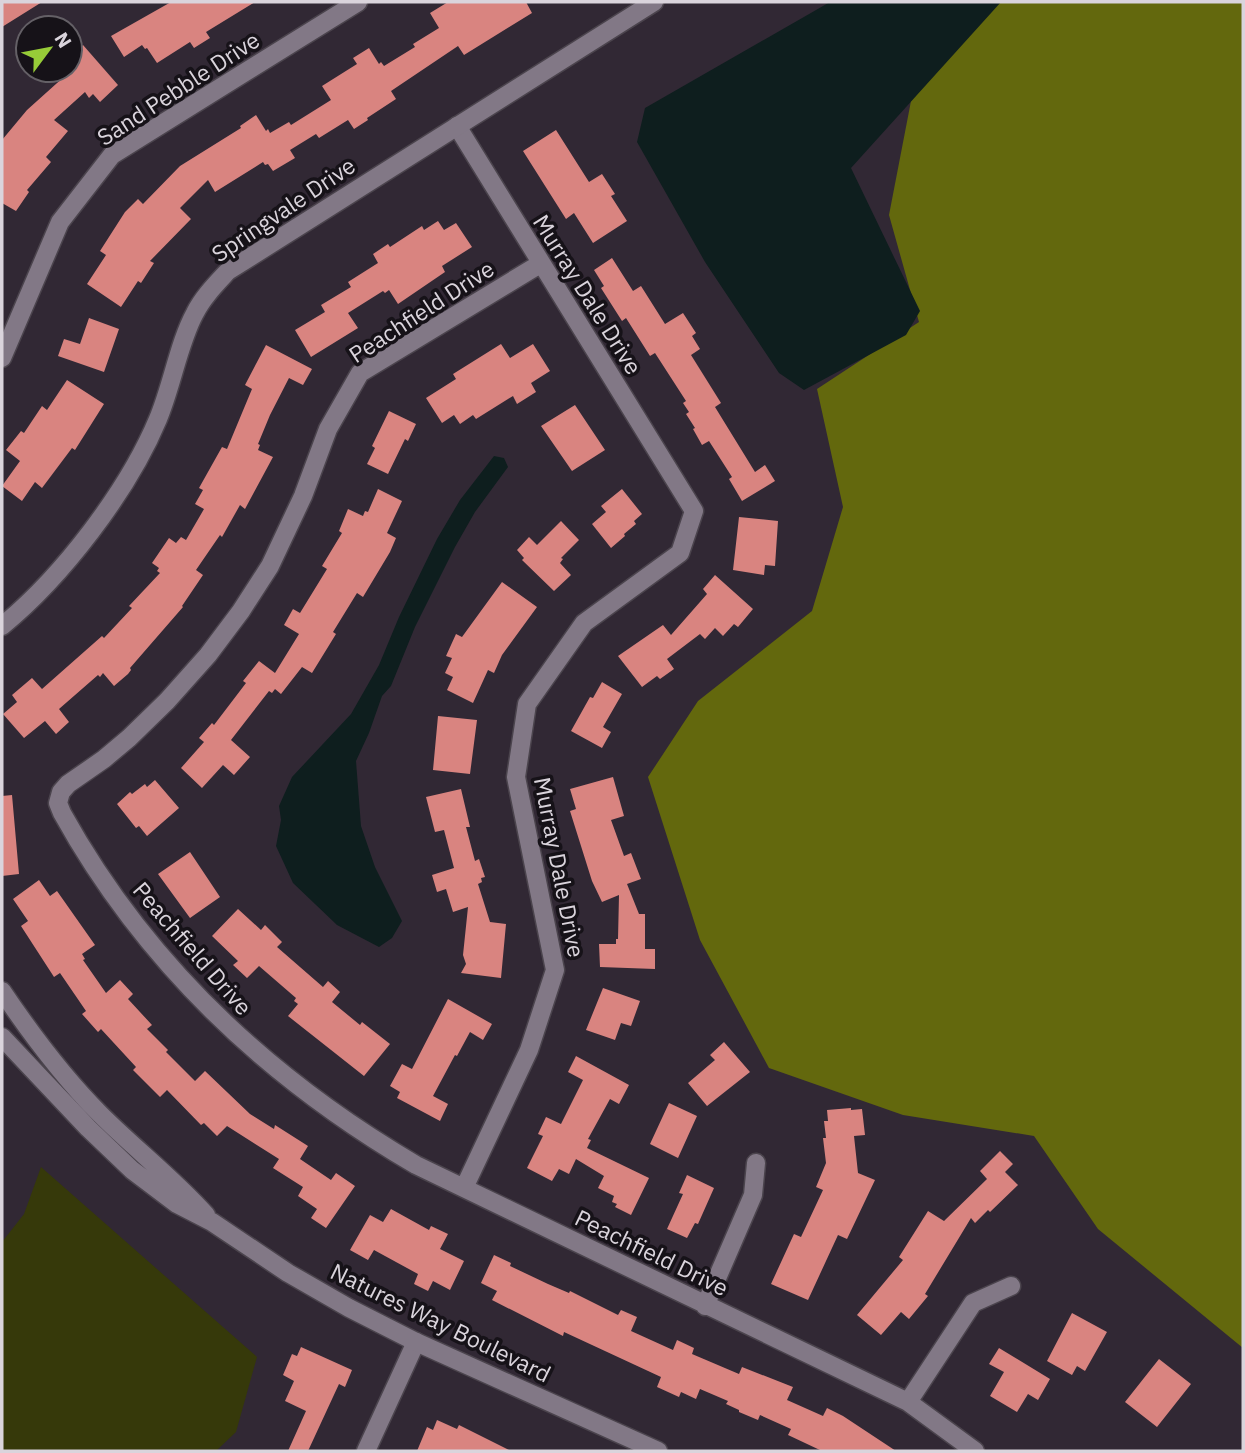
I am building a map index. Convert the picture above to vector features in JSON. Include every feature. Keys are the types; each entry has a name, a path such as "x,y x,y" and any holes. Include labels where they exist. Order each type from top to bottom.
{"street":[{"name":"Sand Pebble Drive","path":"2,358 60,222 112,155 358,2"},
{"name":"Springvale Drive","path":"2,626 29,604 69,559 106,511 157,422 195,313 228,271 654,2"},
{"name":"Murray Dale Drive","path":"457,126 694,511 680,553 584,623 527,704 516,777 555,970 529,1050 464,1188"},
{"name":"Peachfield Drive","path":"540,264 360,373 328,429 303,496 270,566 241,611 208,655 167,701 113,752 68,784 61,792 58,803 76,839 116,898 153,946 222,1022 280,1073 363,1134 416,1165 908,1402 975,1451"},
{"name":"Natures Way Boulevard","path":"2,991 35,1038 97,1111 142,1156 185,1192 212,1222"},
{"name":"Natures Way Boulevard","path":"2,1037 52,1092 132,1170 177,1204 212,1222 288,1273 416,1342 658,1451"},
{"path":"705,1306 754,1195 756,1163"},
{"path":"908,1402 974,1303 1011,1286"},
{"path":"366,1451 416,1342"}],"green space":[{"path":"41,1167 257,1357 236,1432 216,1451 2,1451 2,1242 24,1214"}],"shaded area":[{"path":"830,2 1001,2 851,168 920,311 906,335 804,390 779,373 705,262 637,142 645,108"},
{"path":"984,2 1243,2 1243,1348 1098,1229 1034,1136 903,1115 769,1068 700,940 648,777 698,701 812,611 843,507 817,389 919,322 889,215 911,101"},
{"path":"494,456 504,458 508,467 475,512 455,547 415,627 391,686 382,696 356,761 361,826 375,867 402,921 392,938 379,947 337,925 293,883 276,846 281,820 279,806 292,777 351,714 379,665 437,539 460,500"}],"building":[{"path":"2,2 42,2 23,14 14,14 14,20 2,27"},
{"path":"171,2 255,2 206,32 210,38 194,48 190,42 157,63 142,45 124,57 111,36"},
{"path":"448,2 526,2 532,13 464,55 458,46 391,91 396,99 367,118 368,120 354,129 348,120 319,138 316,134 290,150 295,158 273,171 263,162 215,192 208,180 180,208 191,219 150,261 154,263 121,307 87,284 106,255 100,251 125,212 138,199 143,204 180,166 241,128 240,126 256,115 270,133 289,122 291,125 331,100 322,86 357,64 353,58 369,48 379,64 381,62 384,66 415,47 413,44 439,28 430,13"},
{"path":"84,46 118,85 100,102 93,94 89,98 85,92 54,120 68,131 46,157 51,162 27,190 29,192 16,211 2,203 2,140 27,110 56,84 84,84"},
{"path":"556,130 589,182 602,174 615,194 611,196 627,221 593,243 574,213 566,219 523,151"},
{"path":"438,221 444,230 456,223 472,247 442,266 445,272 398,304 389,290 385,293 383,291 348,313 358,328 311,357 295,330 325,312 321,305 351,287 348,282 378,263 373,254 388,244 390,247 422,226 424,230"},
{"path":"612,258 633,291 641,286 665,324 683,313 696,333 692,336 700,349 691,355 721,403 715,407 755,472 765,465 775,481 742,501 729,479 732,477 709,441 702,445 686,414 689,412 683,403 686,401 655,353 650,356 626,318 622,321 601,288 604,286 594,270"},
{"path":"89,318 119,329 104,372 58,356 64,339 80,344"},
{"path":"501,344 510,358 533,344 550,371 531,383 536,392 517,404 513,396 476,419 473,415 460,424 454,415 442,423 426,398 456,379 453,374"},
{"path":"266,345 312,369 303,385 289,378 270,415 258,450 273,457 245,509 240,505 222,537 220,535 196,570 203,575 183,607 130,668 128,674 114,686 103,673 100,677 98,675 59,709 69,722 56,734 45,721 24,738 3,714 17,702 12,695 32,678 42,689 102,636 104,638 160,573 157,571 159,568 152,563 169,538 176,543 181,537 186,540 204,509 195,504 203,490 199,488 222,447 227,449 252,389 245,385"},
{"path":"67,380 104,404 75,450 72,448 42,488 35,482 22,501 2,486 20,461 6,450 21,431 24,433 42,406 47,410"},
{"path":"575,405 605,450 572,471 541,426"},
{"path":"389,411 416,424 408,441 405,439 388,474 367,464 375,448 372,446"},
{"path":"378,489 402,501 387,533 396,538 390,552 363,597 357,593 312,673 302,667 281,694 275,689 272,693 269,691 231,740 250,757 234,775 223,765 202,788 181,768 204,742 199,738 212,723 214,725 259,661 275,673 299,634 284,625 293,609 300,613 327,569 322,566 342,533 339,531 348,509 363,516 365,511 368,512"},
{"path":"622,489 642,514 634,521 636,524 611,548 592,524 606,512 601,506"},
{"path":"739,517 778,521 775,566 765,565 764,575 733,570"},
{"path":"561,521 579,540 561,558 563,559 560,563 571,575 554,591 522,560 524,558 517,550 529,537 537,545"},
{"path":"715,575 753,609 738,627 734,624 723,636 715,628 705,639 700,634 667,659 674,669 660,679 657,676 642,687 618,656 663,625 671,635 707,594 703,589"},
{"path":"502,582 537,607 502,655 494,673 488,670 473,703 447,690 453,677 445,673 452,658 446,656 456,634 462,637"},
{"path":"602,682 622,694 603,727 611,732 602,748 571,731 590,697 593,698"},
{"path":"438,716 477,720 470,774 433,770"},
{"path":"613,777 624,816 611,820 624,856 631,853 641,879 627,884 639,914 645,914 645,949 655,949 655,969 600,967 599,944 616,944 618,939 619,895 602,902 592,881 570,811 576,809 570,789"},
{"path":"155,780 179,808 147,836 139,826 136,828 117,804 130,792 132,794 145,784 147,787"},
{"path":"461,789 470,827 466,827 475,861 479,859 485,877 481,878 482,882 478,884 490,922 506,924 501,978 461,973 466,964 463,955 468,907 453,912 446,889 437,892 432,875 454,868 444,830 435,832 426,797"},
{"path":"12,795 19,874 2,876 2,796"},
{"path":"190,852 220,897 190,918 158,874"},
{"path":"39,880 50,896 57,891 95,945 82,954 85,959 83,960 106,993 120,980 133,994 128,999 152,1025 147,1029 195,1081 205,1071 250,1114 274,1129 275,1125 308,1146 300,1159 331,1180 336,1173 355,1186 326,1228 311,1218 317,1209 298,1196 303,1187 273,1168 279,1159 227,1126 217,1136 204,1123 201,1125 167,1090 160,1097 133,1070 136,1067 101,1029 98,1032 82,1014 86,1011 60,973 54,977 21,926 28,921 13,899"},
{"path":"238,909 261,930 265,925 282,942 277,947 323,987 328,981 340,992 332,1002 360,1025 362,1022 390,1044 364,1076 288,1016 298,1004 294,1001 296,998 259,966 247,978 233,965 238,961 212,936"},
{"path":"603,988 640,1001 631,1026 621,1023 615,1040 586,1030"},
{"path":"448,999 492,1024 483,1040 470,1032 433,1096 448,1104 440,1121 397,1098 400,1092 390,1086 402,1064 412,1069"},
{"path":"724,1042 750,1072 707,1106 688,1083 715,1060 710,1055"},
{"path":"576,1056 629,1085 619,1104 610,1099 588,1139 591,1140 587,1148 649,1178 631,1215 615,1207 617,1204 612,1202 614,1196 598,1188 604,1176 576,1159 569,1174 559,1169 552,1181 527,1168 543,1136 538,1134 546,1117 561,1124 583,1080 568,1072"},
{"path":"669,1103 697,1116 678,1158 650,1144"},
{"path":"862,1109 865,1135 854,1136 858,1173 875,1180 847,1239 838,1235 808,1300 771,1284 794,1234 801,1237 823,1190 816,1187 826,1163 823,1138 826,1138 824,1121 828,1121 827,1110"},
{"path":"1000,1151 1013,1164 1005,1172 1018,1185 975,1223 971,1218 925,1294 928,1296 909,1319 901,1312 881,1335 857,1315 903,1260 899,1257 928,1211 944,1221 987,1179 980,1171"},
{"path":"687,1175 714,1188 698,1224 695,1223 687,1238 667,1229 683,1194 679,1193"},
{"path":"391,1209 429,1230 431,1226 448,1234 440,1249 464,1261 450,1290 433,1281 428,1291 414,1284 418,1274 374,1250 368,1260 350,1250 370,1215 383,1222"},
{"path":"494,1255 511,1263 510,1266 618,1315 621,1310 637,1317 631,1331 673,1350 677,1340 694,1348 692,1354 739,1374 742,1367 793,1387 787,1400 823,1416 827,1408 896,1451 822,1451 788,1435 791,1429 760,1415 758,1420 739,1412 726,1404 728,1401 700,1389 696,1399 681,1392 679,1397 657,1387 661,1377 564,1332 563,1336 492,1300 497,1291 481,1283"},
{"path":"1072,1313 1107,1332 1085,1371 1077,1366 1072,1375 1047,1361"},
{"path":"301,1347 352,1370 345,1387 339,1384 308,1451 288,1451 306,1411 285,1401 294,1381 283,1375 292,1354 297,1356"},
{"path":"999,1348 1050,1379 1038,1400 1028,1394 1017,1412 990,1396 1004,1372 989,1364"},
{"path":"1159,1359 1191,1384 1157,1427 1125,1402"},
{"path":"437,1420 457,1429 459,1425 511,1451 417,1451 427,1427 433,1430"}]}
